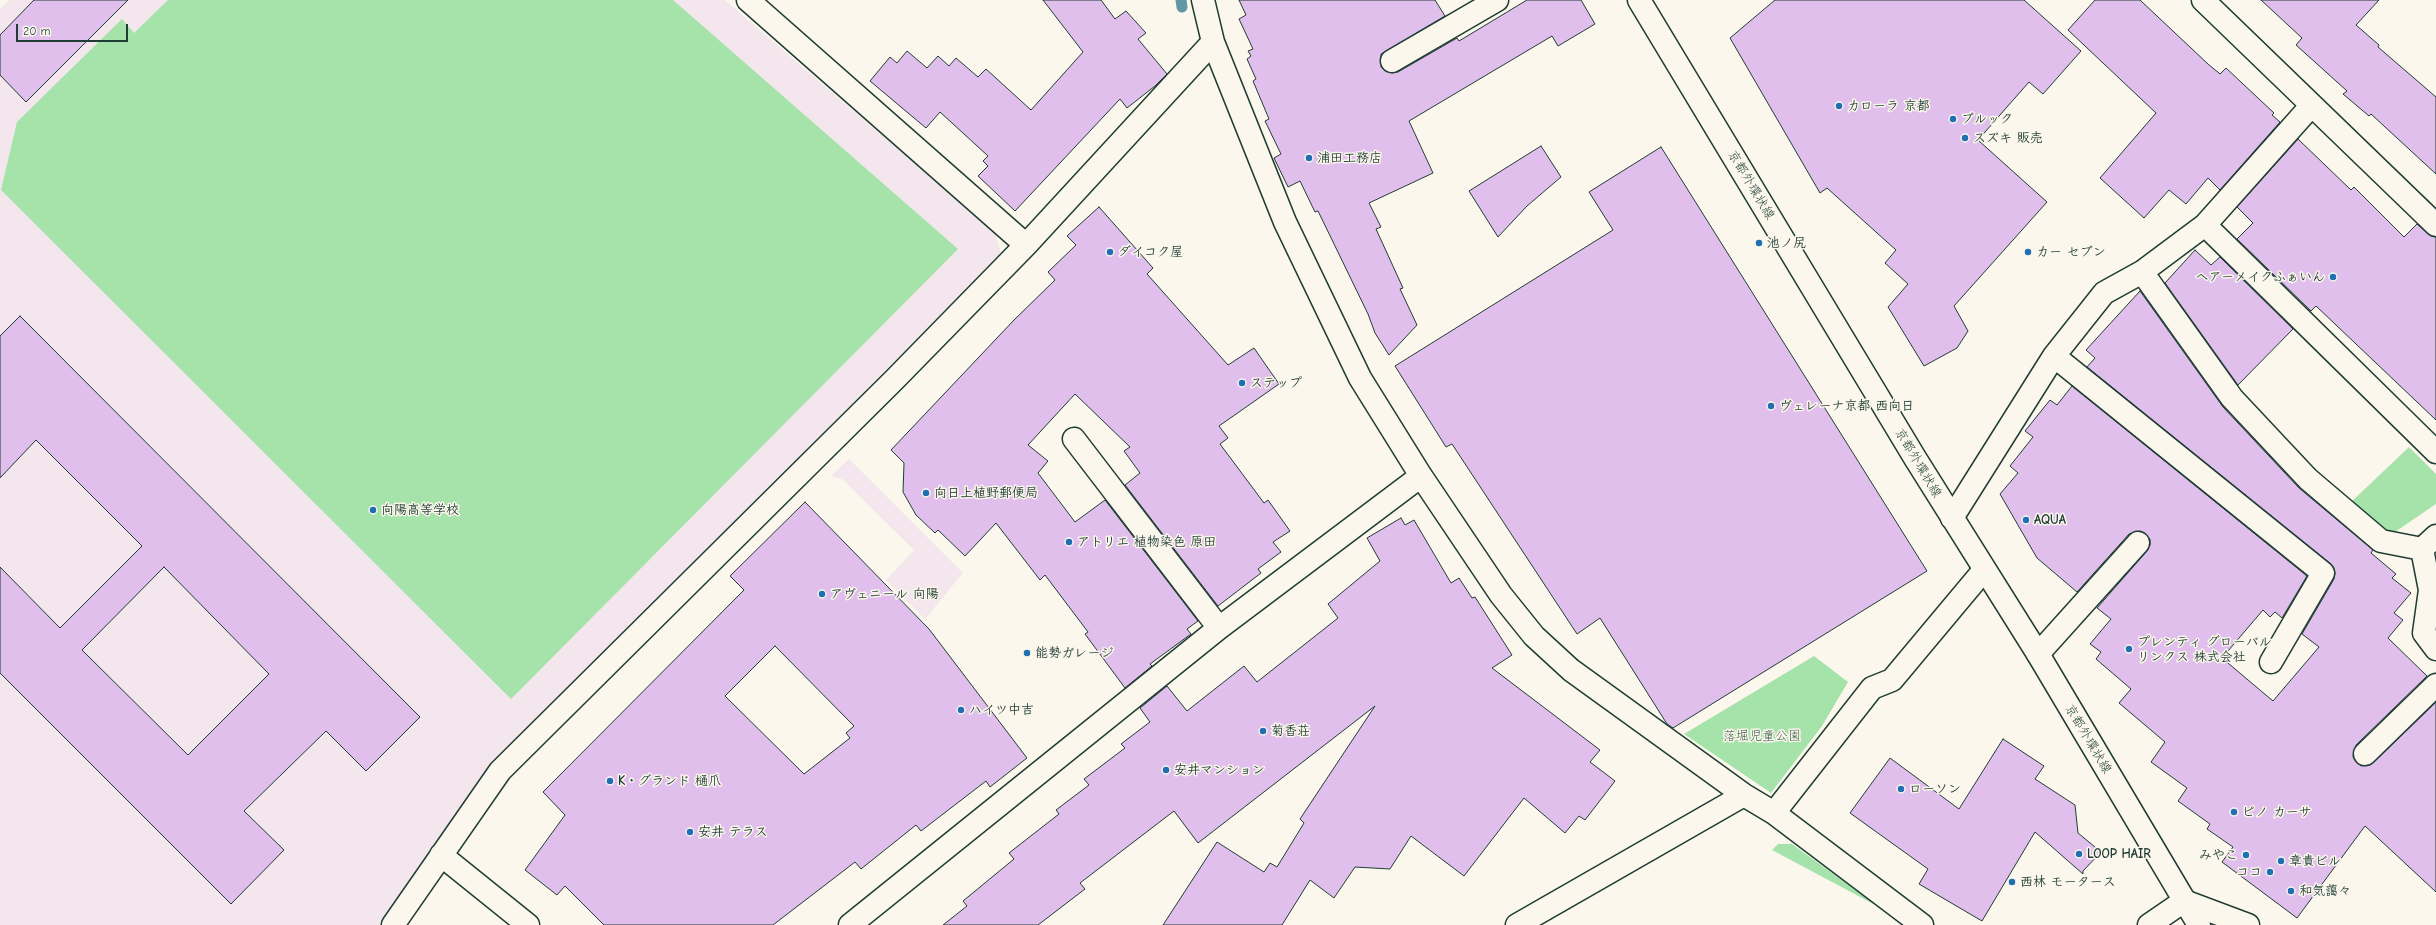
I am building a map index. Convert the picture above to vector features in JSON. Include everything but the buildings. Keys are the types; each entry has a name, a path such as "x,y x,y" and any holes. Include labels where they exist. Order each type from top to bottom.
{"street":[{"path":"748,0 1026,245"},
{"path":"1203,0 1213,42 1285,222 1360,378 1421,476 1501,595 1534,636 1571,670 1744,795 1774,814 1922,925"},
{"path":"1392,61 1497,0"},
{"name":"京都外環状線","path":"1639,0 1952,518 2038,654 2199,925"},
{"path":"2203,0 2311,106 2436,225"},
{"path":"393,925 500,771 895,379 1026,245 1213,42"},
{"path":"1952,518 2054,356 2104,293 2142,272 2205,225 2311,106"},
{"path":"2205,225 2436,452"},
{"path":"2142,272 2232,398 2308,479 2381,541 2429,542 2430,590 2424,633 2436,649"},
{"path":"2054,356 2323,573 2271,662"},
{"path":"1074,439 1219,628"},
{"path":"850,925 1219,628 1421,476"},
{"path":"2038,654 2138,543"},
{"path":"1774,814 1872,688 1892,680 1984,570"},
{"path":"2365,754 2436,686"},
{"path":"1517,925 1744,795"},
{"path":"441,855 528,925"},
{"path":"2149,925 2184,901"},
{"path":"2177,925 2184,901"},
{"path":"2184,901 2248,925"}],"shaded area":[{"name":"向陽高等学校","path":"9,0 725,0 995,233 1001,253 493,767 382,925 0,925 0,9"},
{"path":"849,459 963,573 925,619 886,580 914,550 842,479 831,476"}],"green space":[{"path":"168,0 673,0 958,249 511,699 1,190 17,122 122,19 134,33"},
{"path":"2409,447 2436,474 2436,504 2386,538 2349,504"},
{"name":"落堀児童公園","path":"1814,656 1848,682 1822,726 1771,793 1684,734"},
{"path":"1778,844 1792,844 1879,907 1772,850"}],"waterway":[{"path":"1181,0 1182,7"}],"place":[{"name":"カローラ 京都","path":"1839,106"},
{"name":"ブルック","path":"1953,119"},
{"name":"スズキ 販売","path":"1965,138"},
{"name":"浦田工務店","path":"1309,158"},
{"name":"池ノ尻","path":"1759,243"},
{"name":"ダイコク屋","path":"1110,252"},
{"name":"カー セブン","path":"2028,252"},
{"name":"ヘアーメイクふぁいん","path":"2333,277"},
{"name":"ステップ","path":"1242,383"},
{"name":"ヴェレーナ京都 西向日","path":"1771,406"},
{"name":"向日上植野郵便局","path":"926,493"},
{"name":"向陽高等学校","path":"373,510"},
{"name":"AQUA","path":"2026,520"},
{"name":"アトリエ 植物染色 原田","path":"1069,542"},
{"name":"アヴェニール 向陽","path":"822,594"},
{"name":"プレンティ グローバル リンクス 株式会社","path":"2129,649"},
{"name":"能勢ガレージ","path":"1027,653"},
{"name":"ハイツ中吉","path":"961,710"},
{"name":"菊香荘","path":"1263,731"},
{"name":"安井マンション","path":"1166,770"},
{"name":"K・グランド 樋爪","path":"610,781"},
{"name":"ローソン","path":"1901,789"},
{"name":"ピノ カーサ","path":"2234,812"},
{"name":"安井 テラス","path":"690,832"},
{"name":"LOOP HAIR","path":"2079,854"},
{"name":"みやこ","path":"2246,855"},
{"name":"章貴ビル","path":"2281,861"},
{"name":"ココ","path":"2270,872"},
{"name":"西林 モータース","path":"2012,882"},
{"name":"和気藹々","path":"2291,891"}]}
